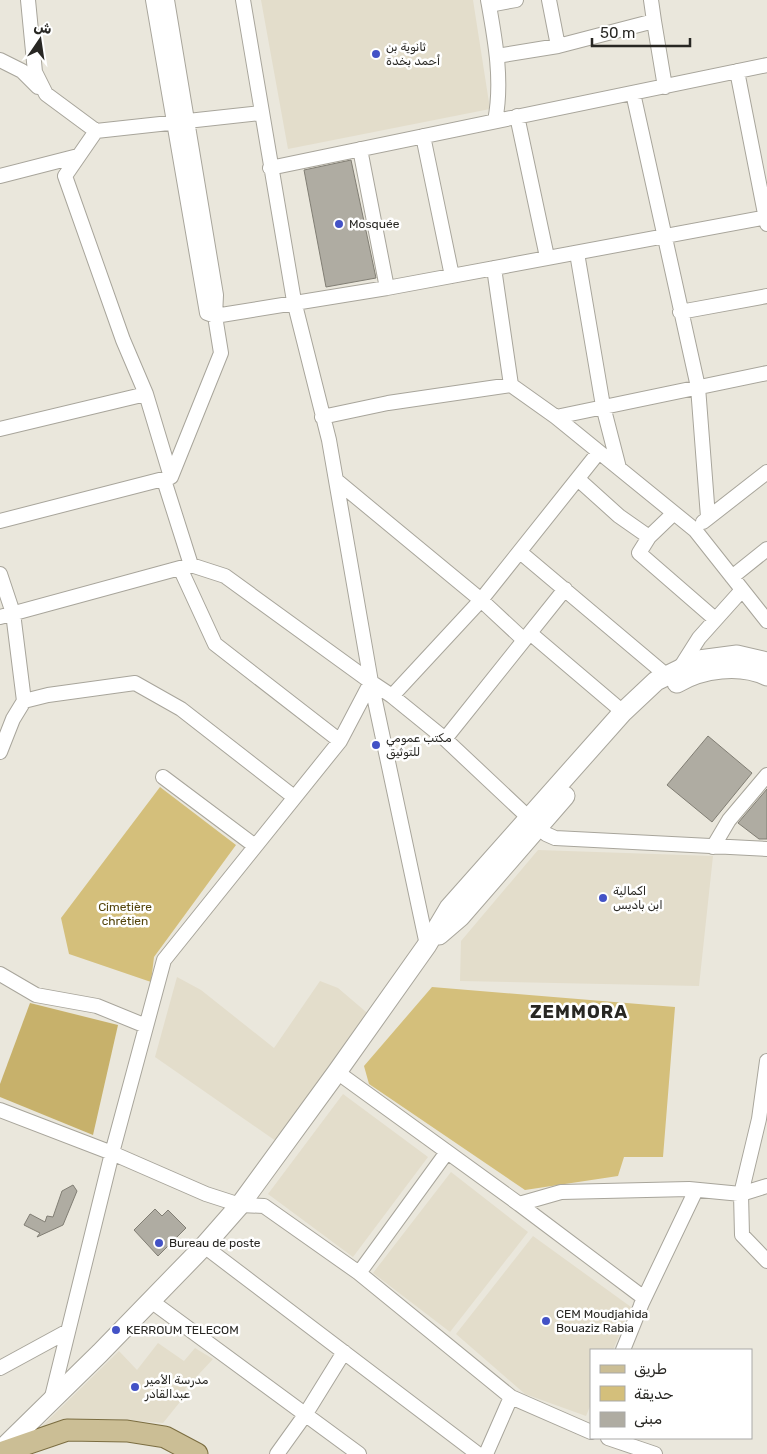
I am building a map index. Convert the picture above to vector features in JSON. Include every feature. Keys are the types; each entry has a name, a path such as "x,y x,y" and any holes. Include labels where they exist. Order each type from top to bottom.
{"main road":[{"path":"0,1452 204,1246 240,1205 427,945 460,917 534,821 623,712 640,694 673,671 699,660 737,654 767,662"},
{"path":"534,821 636,715 661,692 686,677 714,670 738,669 767,676"},
{"path":"0,1452 68,1430 77,1430 127,1431 165,1437 197,1454"}],"street":[{"path":"28,0 35,72 46,94"},
{"path":"153,0 180,121"},
{"path":"167,0 180,121 207,313 215,316 294,301 387,288 547,256 577,254 664,236 767,220 738,71"},
{"path":"243,0 294,301 337,481 371,682 427,945"},
{"path":"495,121 498,106 497,56 489,3 516,0"},
{"path":"549,0 558,46"},
{"path":"651,0 665,87"},
{"path":"497,56 558,46 654,21"},
{"path":"0,60 22,71 46,94 96,132 261,113"},
{"path":"270,168 767,65"},
{"path":"633,93 698,387 708,517"},
{"path":"517,116 547,256"},
{"path":"96,132 65,176 123,340 146,394 168,478 185,566 215,644 340,741"},
{"path":"423,136 452,276"},
{"path":"360,149 387,288"},
{"path":"0,176 78,156"},
{"path":"577,254 603,406 619,468"},
{"path":"494,268 511,385"},
{"path":"680,312 767,296"},
{"path":"168,478 221,353 215,316"},
{"path":"556,417 767,373"},
{"path":"322,416 388,403 511,385 556,417 695,530 767,619"},
{"path":"0,429 146,394"},
{"path":"392,696 481,600 579,480 598,453"},
{"path":"695,530 708,517 767,472"},
{"path":"0,521 168,478"},
{"path":"579,480 619,516 649,537"},
{"path":"337,481 481,600 623,712"},
{"path":"674,513 649,537 639,553 715,619"},
{"path":"732,577 767,549"},
{"path":"520,552 565,589 673,671 715,619 742,590"},
{"path":"6,615 185,566 225,576 392,696 445,739 546,834 555,838 767,849"},
{"path":"0,574 6,615 24,702"},
{"path":"445,739 565,589"},
{"path":"51,1402 112,1153 164,960 340,741 371,682"},
{"path":"0,752 6,721 24,702 48,695 135,683 181,709 294,797"},
{"path":"713,846 729,820 767,775"},
{"path":"164,778 255,846"},
{"path":"0,974 36,995 97,1006 146,1026"},
{"path":"767,1061 763,1120 741,1194 742,1234 767,1261"},
{"path":"337,1072 519,1204 644,1298 641,1304"},
{"path":"0,1110 112,1153 206,1194 240,1205 264,1206 359,1273 511,1397 590,1430"},
{"path":"359,1273 447,1152"},
{"path":"519,1204 561,1192 696,1190 741,1194 767,1186"},
{"path":"623,1349 641,1304 696,1190"},
{"path":"204,1246 478,1454"},
{"path":"150,1301 359,1454"},
{"path":"0,1368 35,1347 68,1331"},
{"path":"277,1454 306,1415 344,1352"},
{"path":"486,1454 511,1397"},
{"path":"611,1439 655,1454"}],"shaded area":[{"name":"ثانوية بن أحمد بخدة","path":"261,0 473,0 490,109 288,149"},
{"name":"اكمالية ابن باديس","path":"538,850 713,856 699,986 460,981 461,941"},
{"path":"177,977 201,990 274,1048 320,981 338,988 372,1017 283,1146 155,1057"},
{"path":"30,1003 118,1025 93,1135 0,1097 0,1084"},
{"path":"343,1094 428,1157 353,1257 268,1194"},
{"path":"451,1172 528,1232 450,1332 373,1273"},
{"name":"CEM Moudjahida Bouaziz Rabia","path":"533,1236 631,1307 613,1349 590,1349 590,1406 586,1416 525,1394 456,1334"},
{"name":"مدرسة الأمير عبدالقادر","path":"158,1343 184,1361 195,1348 213,1359 185,1389 188,1392 163,1423 111,1419 76,1421 36,1432 119,1351 137,1370"}],"green space":[{"name":"Cimetière chrétien","path":"160,787 236,845 154,957 151,982 69,954 61,918"},
{"path":"432,987 675,1007 663,1157 624,1157 618,1176 525,1190 369,1084 364,1066"}],"building":[{"name":"Mosquée","path":"351,160 376,278 326,287 304,170"},
{"path":"708,736 752,773 712,822 667,785"},
{"path":"767,789 767,839 759,839 738,823"},
{"path":"73,1185 77,1191 63,1225 37,1237 40,1233 24,1225 30,1214 45,1222 47,1216 53,1217 62,1191"},
{"name":"Bureau de poste","path":"155,1209 162,1216 168,1210 186,1228 158,1256 134,1230"}],"place":[{"name":"ثانوية بن أحمد بخدة","path":"376,54"},
{"name":"Mosquée","path":"339,224"},
{"name":"مكتب عمومي للتوثيق","path":"376,745"},
{"name":"اكمالية ابن باديس","path":"603,898"},
{"name":"Bureau de poste","path":"159,1243"},
{"name":"CEM Moudjahida Bouaziz Rabia","path":"546,1321"},
{"name":"KERROUM TELECOM","path":"116,1330"},
{"name":"مدرسة الأمير عبدالقادر","path":"135,1387"}],"district":[{"name":"ZEMMORA","path":"579,1012"}]}
